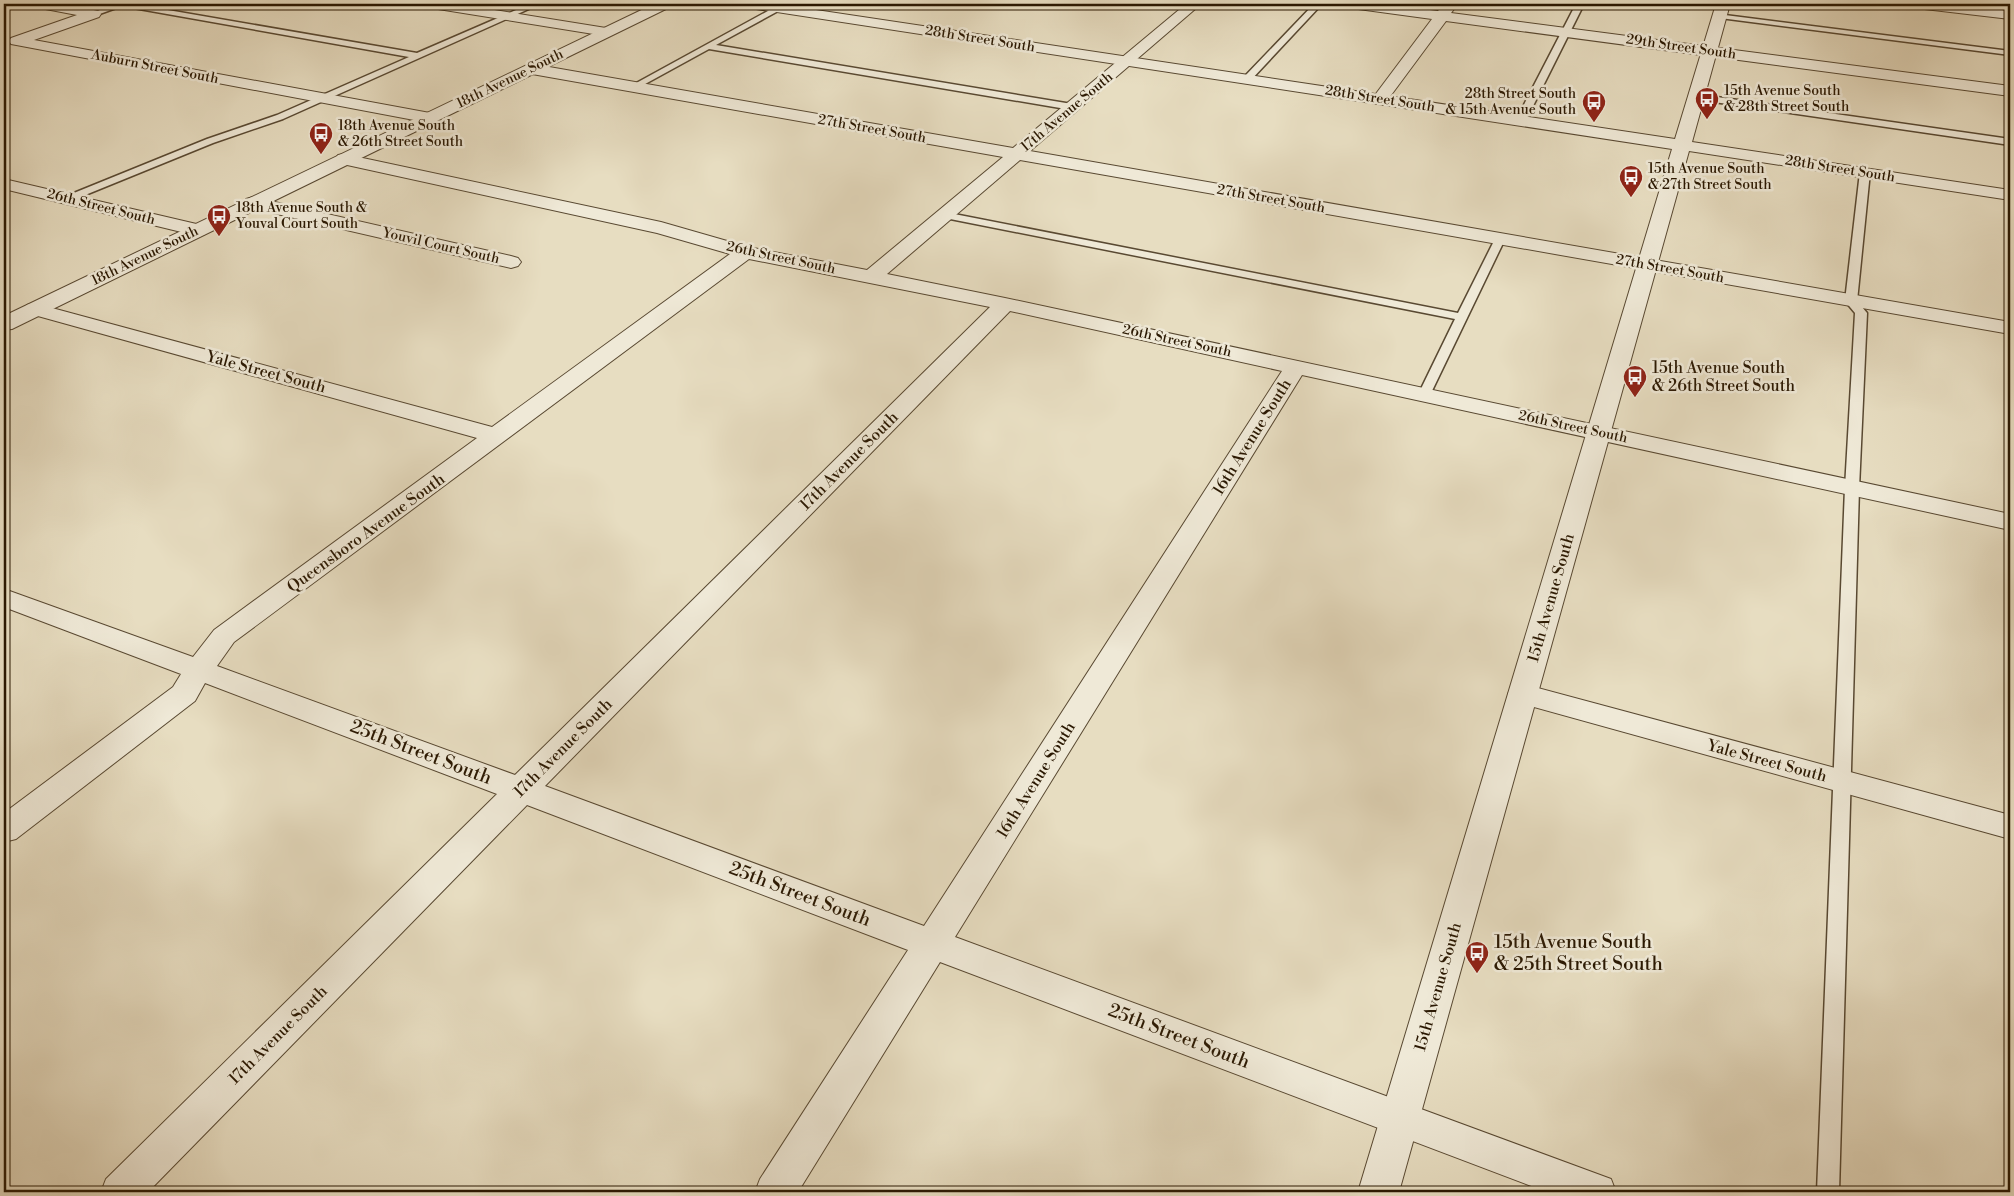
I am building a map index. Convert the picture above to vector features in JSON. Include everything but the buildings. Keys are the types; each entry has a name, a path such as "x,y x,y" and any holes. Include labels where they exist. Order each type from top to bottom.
{"street":[{"path":"40,4 94,14"},
{"path":"432,4 606,32"},
{"name":"18th Avenue South","path":"4,324 665,4"},
{"name":"28th Street South","path":"750,4 2010,195"},
{"name":"17th Avenue South","path":"870,278 1194,4"},
{"name":"29th Street South","path":"1352,4 1447,10 1565,32 2010,91"},
{"path":"1916,4 1939,5 2010,15"},
{"path":"1380,99 1447,10"},
{"name":"15th Avenue South","path":"1379,1192 1722,10"},
{"name":"Auburn Street South","path":"94,14 16,41 430,118"},
{"name":"27th Street South","path":"532,69 2010,328"},
{"name":"26th Street South","path":"344,159 661,228 744,252 1005,304 2010,522"},
{"name":"26th Street South","path":"4,184 198,230"},
{"name":"Youvil Court South","path":"253,203 511,262"},
{"name":"Queensboro Avenue South","path":"4,830 184,694 199,669 224,636 498,436 744,252"},
{"name":"17th Avenue South","path":"122,1192 1005,304"},
{"name":"Yale Street South","path":"34,309 498,436"},
{"name":"16th Avenue South","path":"775,1192 1296,367"},
{"name":"25th Street South","path":"4,597 1596,1192"},
{"name":"Yale Street South","path":"1523,694 2010,827"}],"lane":[{"path":"94,14 122,4 418,56"},
{"path":"68,199 323,98 536,4"},
{"path":"1247,79 1318,4"},
{"path":"1521,120 1580,4"},
{"path":"633,87 778,8"},
{"path":"1722,10 2010,53"},
{"path":"707,46 1072,108"},
{"path":"1696,97 2010,142"},
{"path":"1828,1192 1852,488 1861,313 1851,300 1865,172"},
{"path":"944,215 1461,317"},
{"path":"1424,395 1500,239"}],"place":[{"name":"15th Avenue South & 28th Street South","path":"1707,120"},
{"name":"28th Street South & 15th Avenue South","path":"1594,123"},
{"name":"18th Avenue South & 26th Street South","path":"321,155"},
{"name":"15th Avenue South & 27th Street South","path":"1631,198"},
{"name":"18th Avenue South & Youval Court South","path":"219,237"},
{"name":"15th Avenue South & 26th Street South","path":"1635,398"},
{"name":"15th Avenue South & 25th Street South","path":"1477,974"}]}
